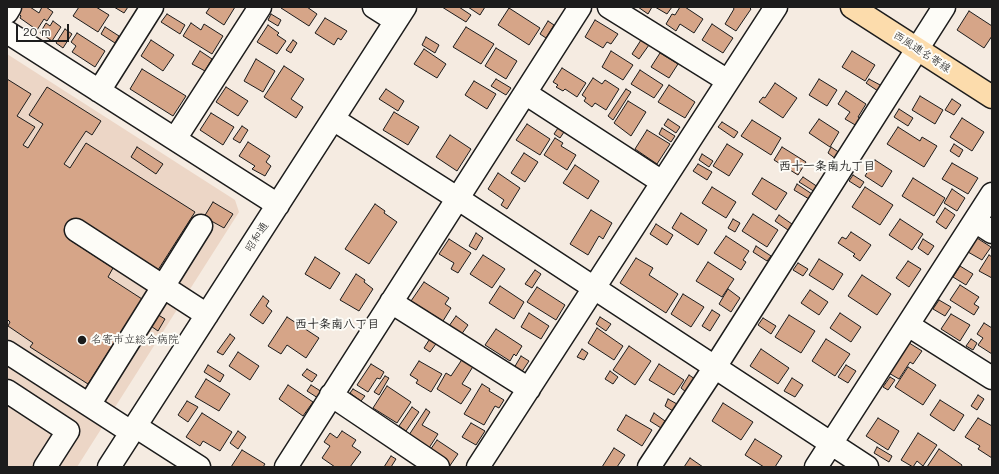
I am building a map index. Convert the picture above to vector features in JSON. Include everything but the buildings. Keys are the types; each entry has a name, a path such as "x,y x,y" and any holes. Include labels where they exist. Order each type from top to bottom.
{"main road":[{"name":"西風連名寄線","path":"852,7 992,98"}],"street":[{"path":"7,12 10,7"},
{"path":"99,91 152,7"},
{"path":"175,139 260,7"},
{"path":"374,7 400,14"},
{"path":"286,467 580,7"},
{"path":"609,7 728,81"},
{"path":"478,467 776,7"},
{"path":"649,467 715,367 944,7"},
{"name":"昭和通","path":"109,467 400,14"},
{"path":"7,32 278,205"},
{"path":"525,93 662,182"},
{"path":"333,119 457,198 868,467"},
{"path":"816,467 908,324 983,226 992,194"},
{"path":"89,405 200,226"},
{"path":"76,230 206,315"},
{"path":"391,302 529,389"},
{"path":"908,324 992,378"},
{"path":"7,352 89,405 199,467"},
{"path":"7,390 68,431 45,467"},
{"path":"331,395 438,467"}],"shaded area":[{"name":"名寄市立総合病院","path":"7,54 235,200 239,212 77,467 7,467"}],"place":[{"name":"名寄市立総合病院","path":"82,340"}],"district":[{"name":"西十一条南九丁目","path":"827,166"},
{"name":"西十条南八丁目","path":"337,324"}]}
